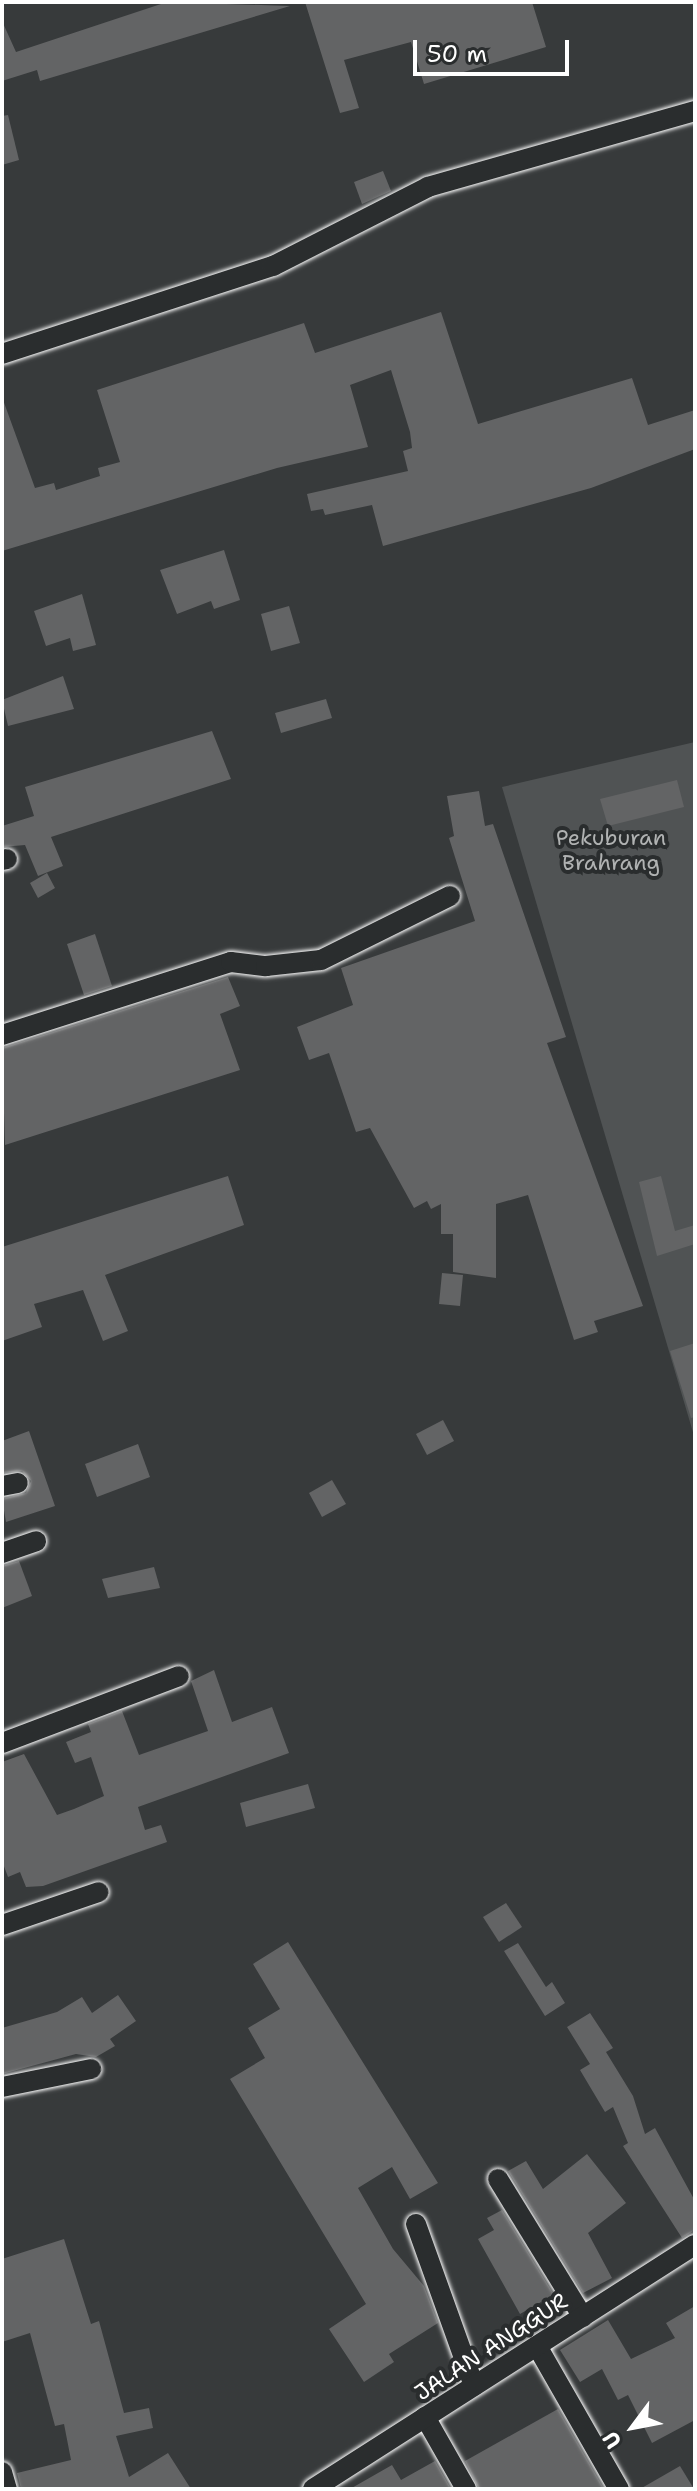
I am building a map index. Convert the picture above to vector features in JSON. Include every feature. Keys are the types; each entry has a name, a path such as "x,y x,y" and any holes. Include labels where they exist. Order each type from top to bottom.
{"street":[{"path":"2,354 273,266 428,187 695,111"},
{"path":"2,1035 231,962 266,966 321,960 450,896"},
{"path":"2,1553 36,1541"},
{"path":"2,1743 179,1676"},
{"path":"2,1925 99,1892"},
{"path":"2,2087 91,2069"},
{"path":"498,2179 583,2317"},
{"path":"416,2224 474,2386"},
{"name":"JALAN ANGGUR","path":"313,2489 695,2245"},
{"path":"537,2346 619,2489"},
{"path":"425,2417 466,2489"},
{"path":"2,2472 7,2489"}],"green space":[{"name":"Pekuburan Brahrang","path":"695,742 695,1439 502,787"}],"building":[{"path":"167,2 290,6 40,81 37,70 2,81 2,21 16,52"},
{"path":"305,2 532,2 546,47 424,84 411,42 344,60 359,108 340,113"},
{"path":"8,115 19,160 2,165 2,116"},
{"path":"383,171 391,191 362,204 354,182"},
{"path":"441,312 478,424 632,378 648,425 695,410 695,449 591,488 383,546 372,505 325,515 323,509 311,511 307,494 408,471 403,451 412,448 410,432 391,370 350,385 368,447 277,468 2,551 2,397 35,488 54,483 56,490 100,476 98,468 120,462 97,390 304,323 315,353"},
{"path":"224,550 240,600 214,609 211,601 177,614 160,570"},
{"path":"82,594 96,645 73,651 70,638 46,646 34,611"},
{"path":"289,606 300,643 271,651 261,614"},
{"path":"63,676 74,709 8,726 2,700"},
{"path":"326,699 332,718 281,733 275,713"},
{"path":"212,731 231,779 51,837 63,866 38,876 25,845 2,847 2,826 34,816 25,787"},
{"path":"677,780 684,807 608,826 600,799"},
{"path":"479,791 485,826 493,824 566,1037 547,1043 643,1306 594,1321 598,1332 574,1340 528,1195 496,1204 496,1278 453,1272 453,1234 441,1234 441,1204 431,1209 427,1201 414,1208 370,1128 356,1132 329,1053 309,1060 297,1027 353,1005 341,968 475,921 449,838 454,836 447,796"},
{"path":"47,873 55,888 38,898 30,883"},
{"path":"95,934 112,986 84,995 67,944"},
{"path":"228,977 240,1006 220,1014 240,1070 5,1145 2,1048"},
{"path":"228,1176 244,1225 105,1275 128,1331 103,1341 83,1290 34,1304 42,1327 2,1341 2,1247"},
{"path":"661,1176 675,1231 695,1225 695,1244 657,1256 639,1182"},
{"path":"442,1273 463,1275 460,1306 439,1304"},
{"path":"695,1343 695,1417 691,1418 670,1351"},
{"path":"443,1420 454,1441 427,1455 416,1434"},
{"path":"29,1431 55,1506 6,1522 2,1499 26,1493 31,1481 22,1471 2,1473 2,1441"},
{"path":"138,1444 150,1477 97,1497 85,1464"},
{"path":"332,1480 346,1504 322,1517 309,1493"},
{"path":"19,1561 32,1596 2,1608 2,1566"},
{"path":"154,1567 160,1588 108,1598 102,1579"},
{"path":"214,1670 232,1722 272,1707 289,1753 138,1807 145,1830 161,1825 167,1842 43,1886 26,1887 20,1872 8,1877 2,1861 2,1762 24,1754 57,1815 104,1796 91,1757 75,1763 66,1742 91,1732 88,1724 122,1711 139,1755 208,1731 191,1681"},
{"path":"308,1784 315,1808 246,1827 240,1803"},
{"path":"506,1903 522,1927 499,1942 483,1917"},
{"path":"288,1942 438,2183 410,2199 392,2167 358,2188 393,2249 424,2286 438,2323 389,2354 394,2362 364,2382 329,2329 366,2304 230,2079 265,2058 248,2028 280,2009 253,1964"},
{"path":"518,1943 546,1987 552,1982 565,2003 545,2016 504,1951"},
{"path":"118,1995 136,2021 110,2039 115,2046 96,2057 76,2054 2,2074 2,2028 57,2012 82,1997 92,2013"},
{"path":"590,2013 613,2048 606,2052 633,2096 645,2134 655,2128 695,2201 695,2230 682,2238 623,2146 628,2143 613,2107 605,2112 580,2070 590,2064 567,2027"},
{"path":"587,2154 626,2203 588,2233 612,2278 583,2293 508,2171 526,2161 543,2189"},
{"path":"502,2210 562,2308 549,2316 541,2302 520,2314 478,2239 494,2230 487,2218"},
{"path":"64,2239 91,2324 99,2321 124,2413 149,2408 153,2428 116,2436 129,2477 168,2453 191,2489 21,2489 17,2473 71,2460 64,2424 55,2426 30,2333 2,2342 2,2259"},
{"path":"695,2306 695,2420 652,2443 628,2395 618,2400 602,2369 580,2382 560,2350 608,2320 631,2359 675,2338 666,2323"},
{"path":"558,2409 604,2489 479,2489 465,2461"},
{"path":"435,2461 451,2489 350,2489 392,2465 401,2480"},
{"path":"680,2466 694,2489 640,2489"}]}
